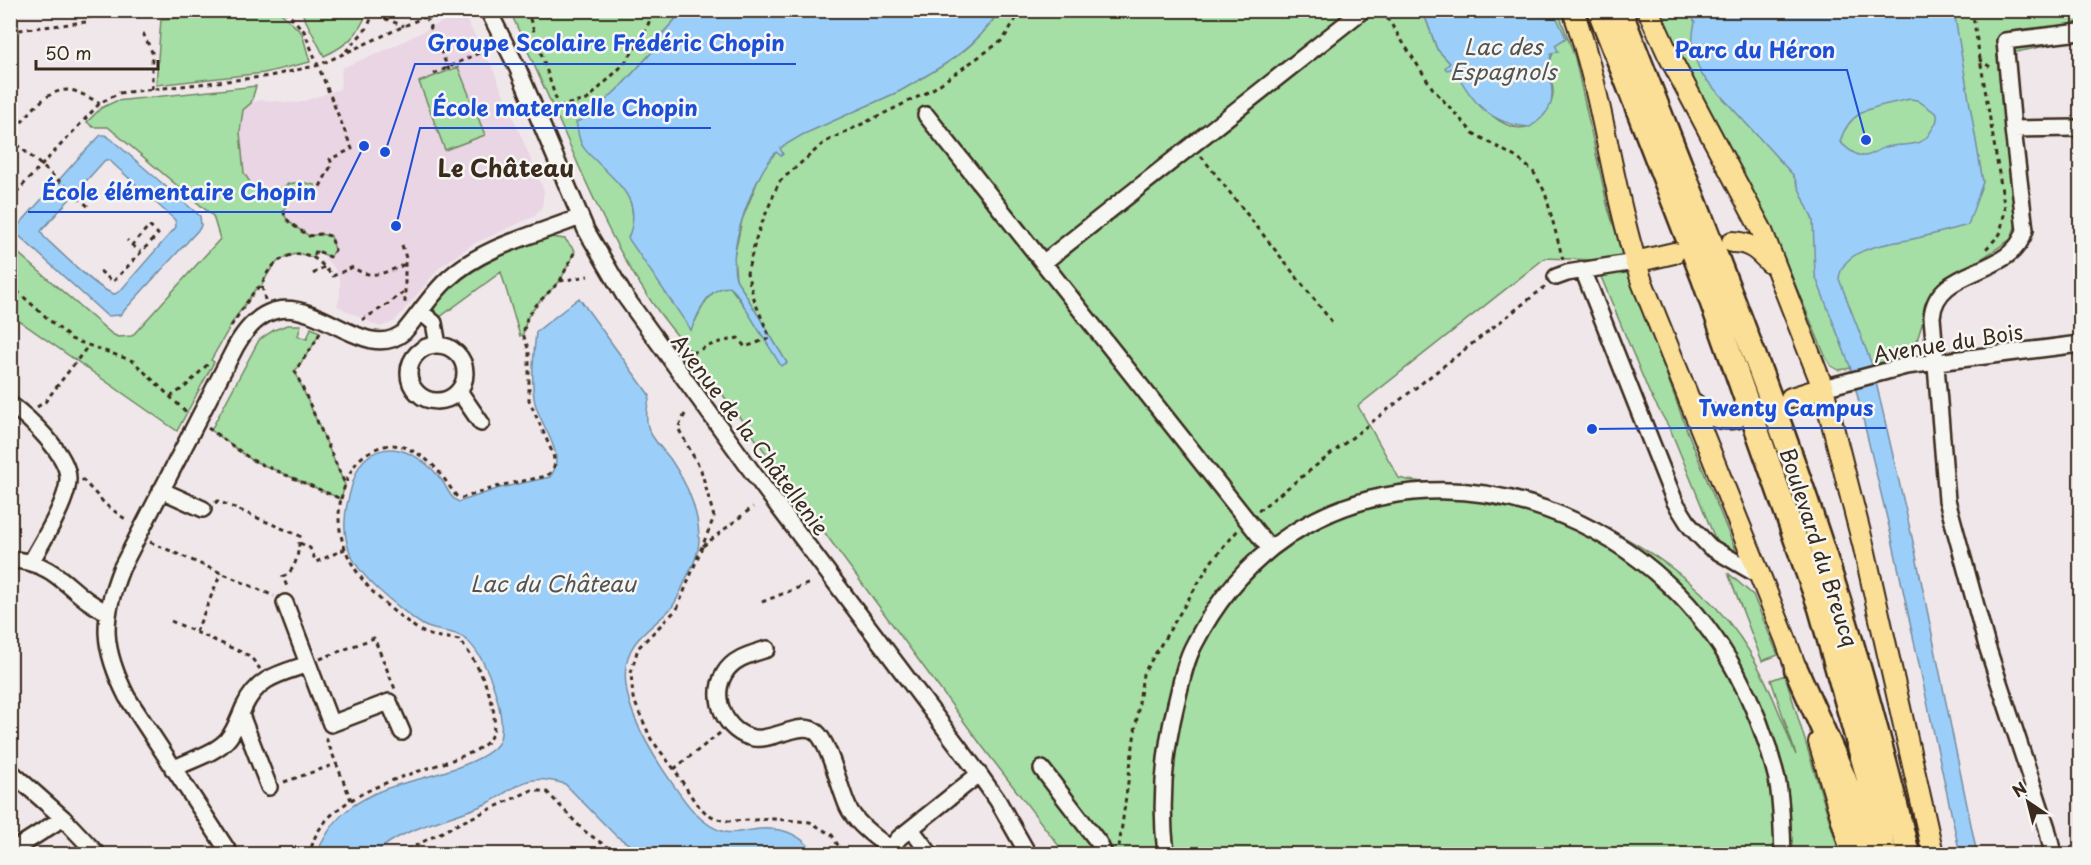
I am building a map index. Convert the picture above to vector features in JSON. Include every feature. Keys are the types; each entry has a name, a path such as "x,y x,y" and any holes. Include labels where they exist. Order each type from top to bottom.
{"highway":[{"name":"Boulevard du Breucq","path":"1599,10 1703,278 1820,608 1867,775 1885,855"},
{"name":"Boulevard du Breucq","path":"1620,10 1805,495 1848,630 1880,742 1908,855"},
{"path":"1796,669 1844,777 1870,855"}],"main road":[{"path":"1573,10 1593,76 1635,262 1796,669 1852,855"},
{"name":"Boulevard du Breucq","path":"1648,10 1668,54 1762,231 1774,267 1823,388 1837,435 1870,571 1933,855"},
{"path":"1732,242 1754,247 1774,267"},
{"path":"1635,262 1674,253"},
{"path":"1791,398 1823,388"},
{"path":"1689,400 1716,419 1736,418"}],"street":[{"name":"Avenue de la Châtellenie","path":"488,10 518,69 580,216 610,274 645,326 980,774 1028,855"},
{"path":"1043,263 1363,10"},
{"path":"2053,855 2047,828 1975,605 1947,500 1932,310 1939,295 1945,289 2008,256 2018,246 2025,230 2005,41 2080,32"},
{"path":"926,115 1270,549"},
{"path":"2013,129 2080,128"},
{"path":"230,855 127,698 118,679 107,638 107,612 111,595 145,536 161,490 203,424 243,335 250,325 266,315 287,309 306,312 327,320 359,337 379,342 397,338 446,280 470,262 580,216"},
{"path":"1562,275 1635,262"},
{"path":"1583,270 1675,502 1690,526 1710,547 1760,576"},
{"path":"418,315 434,323 438,345"},
{"name":"Avenue du Bois","path":"1823,388 1878,372 1935,362 2080,344"},
{"path":"438,345 455,351 464,366 463,383 459,391 444,400 435,401 427,399 413,388 409,371 415,355 430,346 438,345"},
{"path":"459,391 481,423"},
{"path":"10,404 24,414 65,464 68,472 67,490 31,562"},
{"path":"161,490 202,509"},
{"path":"1166,855 1164,777 1171,724 1194,645 1223,595 1248,568 1270,549 1314,519 1349,505 1398,493 1449,490 1492,495 1534,505 1576,521 1611,540 1668,584 1695,613 1719,644 1740,680 1757,717 1777,781 1783,855"},
{"path":"10,559 31,562 48,570 87,602 107,612"},
{"path":"285,603 331,724 389,702 402,732"},
{"path":"766,649 740,659 723,675 720,686 720,704 724,716 739,732 756,739 805,728 816,731 824,742 852,814 888,852 911,829 980,774"},
{"path":"173,769 226,741 250,695 267,678 308,664"},
{"path":"241,715 269,787"},
{"path":"1042,769 1099,843 1104,855"},
{"path":"10,771 63,818 97,855"},
{"path":"10,852 63,818"},
{"path":"911,829 930,855"}],"path":[{"path":"10,31 86,22 95,10"},
{"path":"118,10 122,15"},
{"path":"284,10 304,31 352,149 330,159 332,164 316,194 292,196 286,203 284,213 286,219 309,236 320,234 331,236 335,250 330,257 316,250 314,258"},
{"path":"345,53 367,28 375,10"},
{"path":"381,10 386,19 404,26"},
{"path":"10,199 100,103 119,93 270,76 318,65 426,16 444,17 454,10"},
{"path":"527,10 558,105 587,100 616,72 642,39 654,10"},
{"path":"682,356 716,343 738,338 745,346 770,338 755,302 747,273 758,235 779,182 825,142 930,91 985,53 1003,40 1021,10"},
{"path":"1382,10 1433,88 1473,133 1517,158 1533,171 1545,192 1562,275"},
{"path":"1972,10 2005,210 2000,234 1985,251"},
{"path":"426,16 449,69"},
{"path":"143,33 152,52 152,89"},
{"path":"434,74 449,69 485,50 496,49"},
{"path":"90,207 10,137 45,97 57,91 71,90 100,103"},
{"path":"547,109 550,115"},
{"path":"1192,145 1332,322"},
{"path":"100,271 113,282 158,234 149,226 132,245"},
{"path":"127,240 141,252"},
{"path":"402,246 406,258 405,308 418,315"},
{"path":"560,281 575,251"},
{"path":"265,301 262,285 264,280 279,260 298,253 314,258 333,276 353,267 358,272 375,276 405,264"},
{"path":"313,274 324,267"},
{"path":"10,285 70,339 133,361 187,413 252,460 341,499 337,515 345,549 351,562 374,594 387,607 423,632 459,640 478,668 494,712 493,732 488,742 465,755 373,788 351,800 329,819 315,836 309,855"},
{"path":"358,323 405,291"},
{"path":"321,331 295,371 345,485"},
{"path":"24,414 45,402 88,346"},
{"path":"685,414 678,428 700,470 714,517 676,609 638,648 631,673 633,698 651,739 695,802 706,813 717,819 728,821 774,819 810,822 831,835 843,855"},
{"path":"65,464 106,505 145,536 285,603 288,591 283,577 291,572 296,562 300,536 218,501 202,509"},
{"path":"702,547 753,507"},
{"path":"299,542 310,548 316,562 345,549"},
{"path":"196,632 221,573"},
{"path":"762,602 810,583"},
{"path":"171,621 250,656 267,678"},
{"path":"308,664 374,638 399,698 389,702"},
{"path":"331,724 322,728 351,800"},
{"path":"674,769 731,725"},
{"path":"269,787 336,764"},
{"path":"399,855 460,823 532,790 547,792 583,830 617,855"}],"shaded area":[{"path":"462,12 492,67 544,191 542,207 535,216 473,244 440,267 395,321 380,327 337,306 340,297 340,280 333,266 324,258 327,255 330,256 320,234 309,236 286,219 284,213 286,203 292,196 316,194 301,182 288,184 273,194 264,194 253,187 244,172 240,132 243,110 251,103 261,100 298,103 340,89 342,68 388,49"}],"green space":[{"path":"261,10 279,11 302,33 310,62 264,73 156,85 161,19 258,14"},
{"path":"301,11 368,11 351,38 340,48 324,56"},
{"path":"510,11 683,11 663,33 654,50 621,86 588,118 581,121 578,127 581,144 622,186 632,207 633,224 690,330 710,296 715,291 730,287 787,363 736,279 734,257 742,220 762,170 780,148 796,137 900,91 955,58 978,38 999,11 1423,11 1437,49 1450,63 1446,68 1454,68 1469,91 1491,114 1503,123 1516,127 1529,126 1541,118 1552,101 1553,91 1549,67 1555,45 1541,11 1558,11 1575,58 1608,208 1630,275 1688,433 1737,554 1716,541 1671,431 1649,392 1594,260 1545,258 1358,406 1399,478 1489,487 1563,508 1600,524 1636,544 1670,567 1700,592 1727,620 1754,659 1796,755 1771,680 1785,675 1838,854 1065,854 982,746 689,349 650,300 603,218"},
{"path":"1660,11 2080,11 2080,39 1997,56 2016,224 2011,239 1932,292 1915,347 1905,355 1872,365 1838,370 1831,366 1772,229"},
{"path":"458,67 485,135 445,150 419,82"},
{"path":"256,86 251,103 243,110 240,132 244,173 253,187 264,194 273,194 288,184 301,182 315,185 316,194 292,196 284,209 285,215 291,224 309,236 320,234 331,236 335,250 330,257 316,251 314,258 298,253 279,260 234,320 211,360 214,362 177,431 11,315 11,247 112,334 118,337 132,336 220,239 213,216 108,127 93,127 87,122 101,108 116,101"},
{"path":"551,237 565,239 575,251 560,281 537,304 527,318 523,334 520,336 501,272 440,317 435,312 434,307 445,293 471,271 518,248"},
{"path":"287,325 301,325 298,336 307,339 311,328 320,332 295,371 345,485 341,499 252,460 211,430 259,340"},
{"path":"1728,573 1753,595 1778,655 1762,661"}],"water":[{"name":"Lac des Espagnols","path":"1541,10 1543,16 1555,14 1566,38 1555,45 1558,51 1551,54 1552,94 1548,110 1530,127 1516,125 1493,116 1475,101 1454,68 1447,70 1445,68 1450,63 1437,49 1423,11"},
{"path":"1952,10 1955,17 1983,182 1968,225 1868,249 1848,260 1842,268 1839,279 1872,365 1914,546 1977,854 1960,854 1892,539 1851,369 1815,275 1813,220 1793,175 1702,75 1693,49 1695,22 1688,11","holes":["1910,99 1917,100 1937,114 1935,125 1922,141 1886,147 1864,156 1854,153 1840,142 1851,121 1867,110"]},
{"path":"683,11 999,11 967,48 942,66 900,91 802,135 780,148 783,154 781,156 776,152 759,177 744,212 735,249 734,265 736,279 787,363 781,366 730,287 715,291 710,296 691,330 628,238 633,214 627,195 587,152 580,139 576,122 588,117 621,86 654,50 663,33"},
{"path":"101,135 105,135 200,216 200,228 120,315 107,316 15,232","holes":["105,160 109,160 175,220 176,227 115,294 108,292 79,270 44,237 41,231"]},
{"name":"Lac du Château","path":"579,298 650,396 647,423 655,440 682,477 694,506 698,526 697,553 676,601 668,612 636,642 628,658 625,676 628,695 642,734 682,798 708,824 728,833 761,829 787,832 802,840 815,854 644,854 616,836 565,784 541,779 522,783 488,803 413,830 375,854 316,854 341,815 354,805 386,789 468,763 494,748 500,739 498,700 487,671 473,647 460,636 428,627 416,620 370,582 353,559 345,533 345,517 358,469 365,459 375,452 393,449 405,452 432,469 448,492 459,502 500,488 550,477 555,468 556,458 550,438 536,408 533,390 536,332"}],"place":[{"name":"Parc du Héron","path":"1866,140"},
{"name":"École élémentaire Chopin","path":"364,146"},
{"name":"Groupe Scolaire Frédéric Chopin","path":"385,152"},
{"name":"École maternelle Chopin","path":"396,226"},
{"name":"Twenty Campus","path":"1592,429"}],"district":[{"name":"Le Château","path":"506,167"}]}
